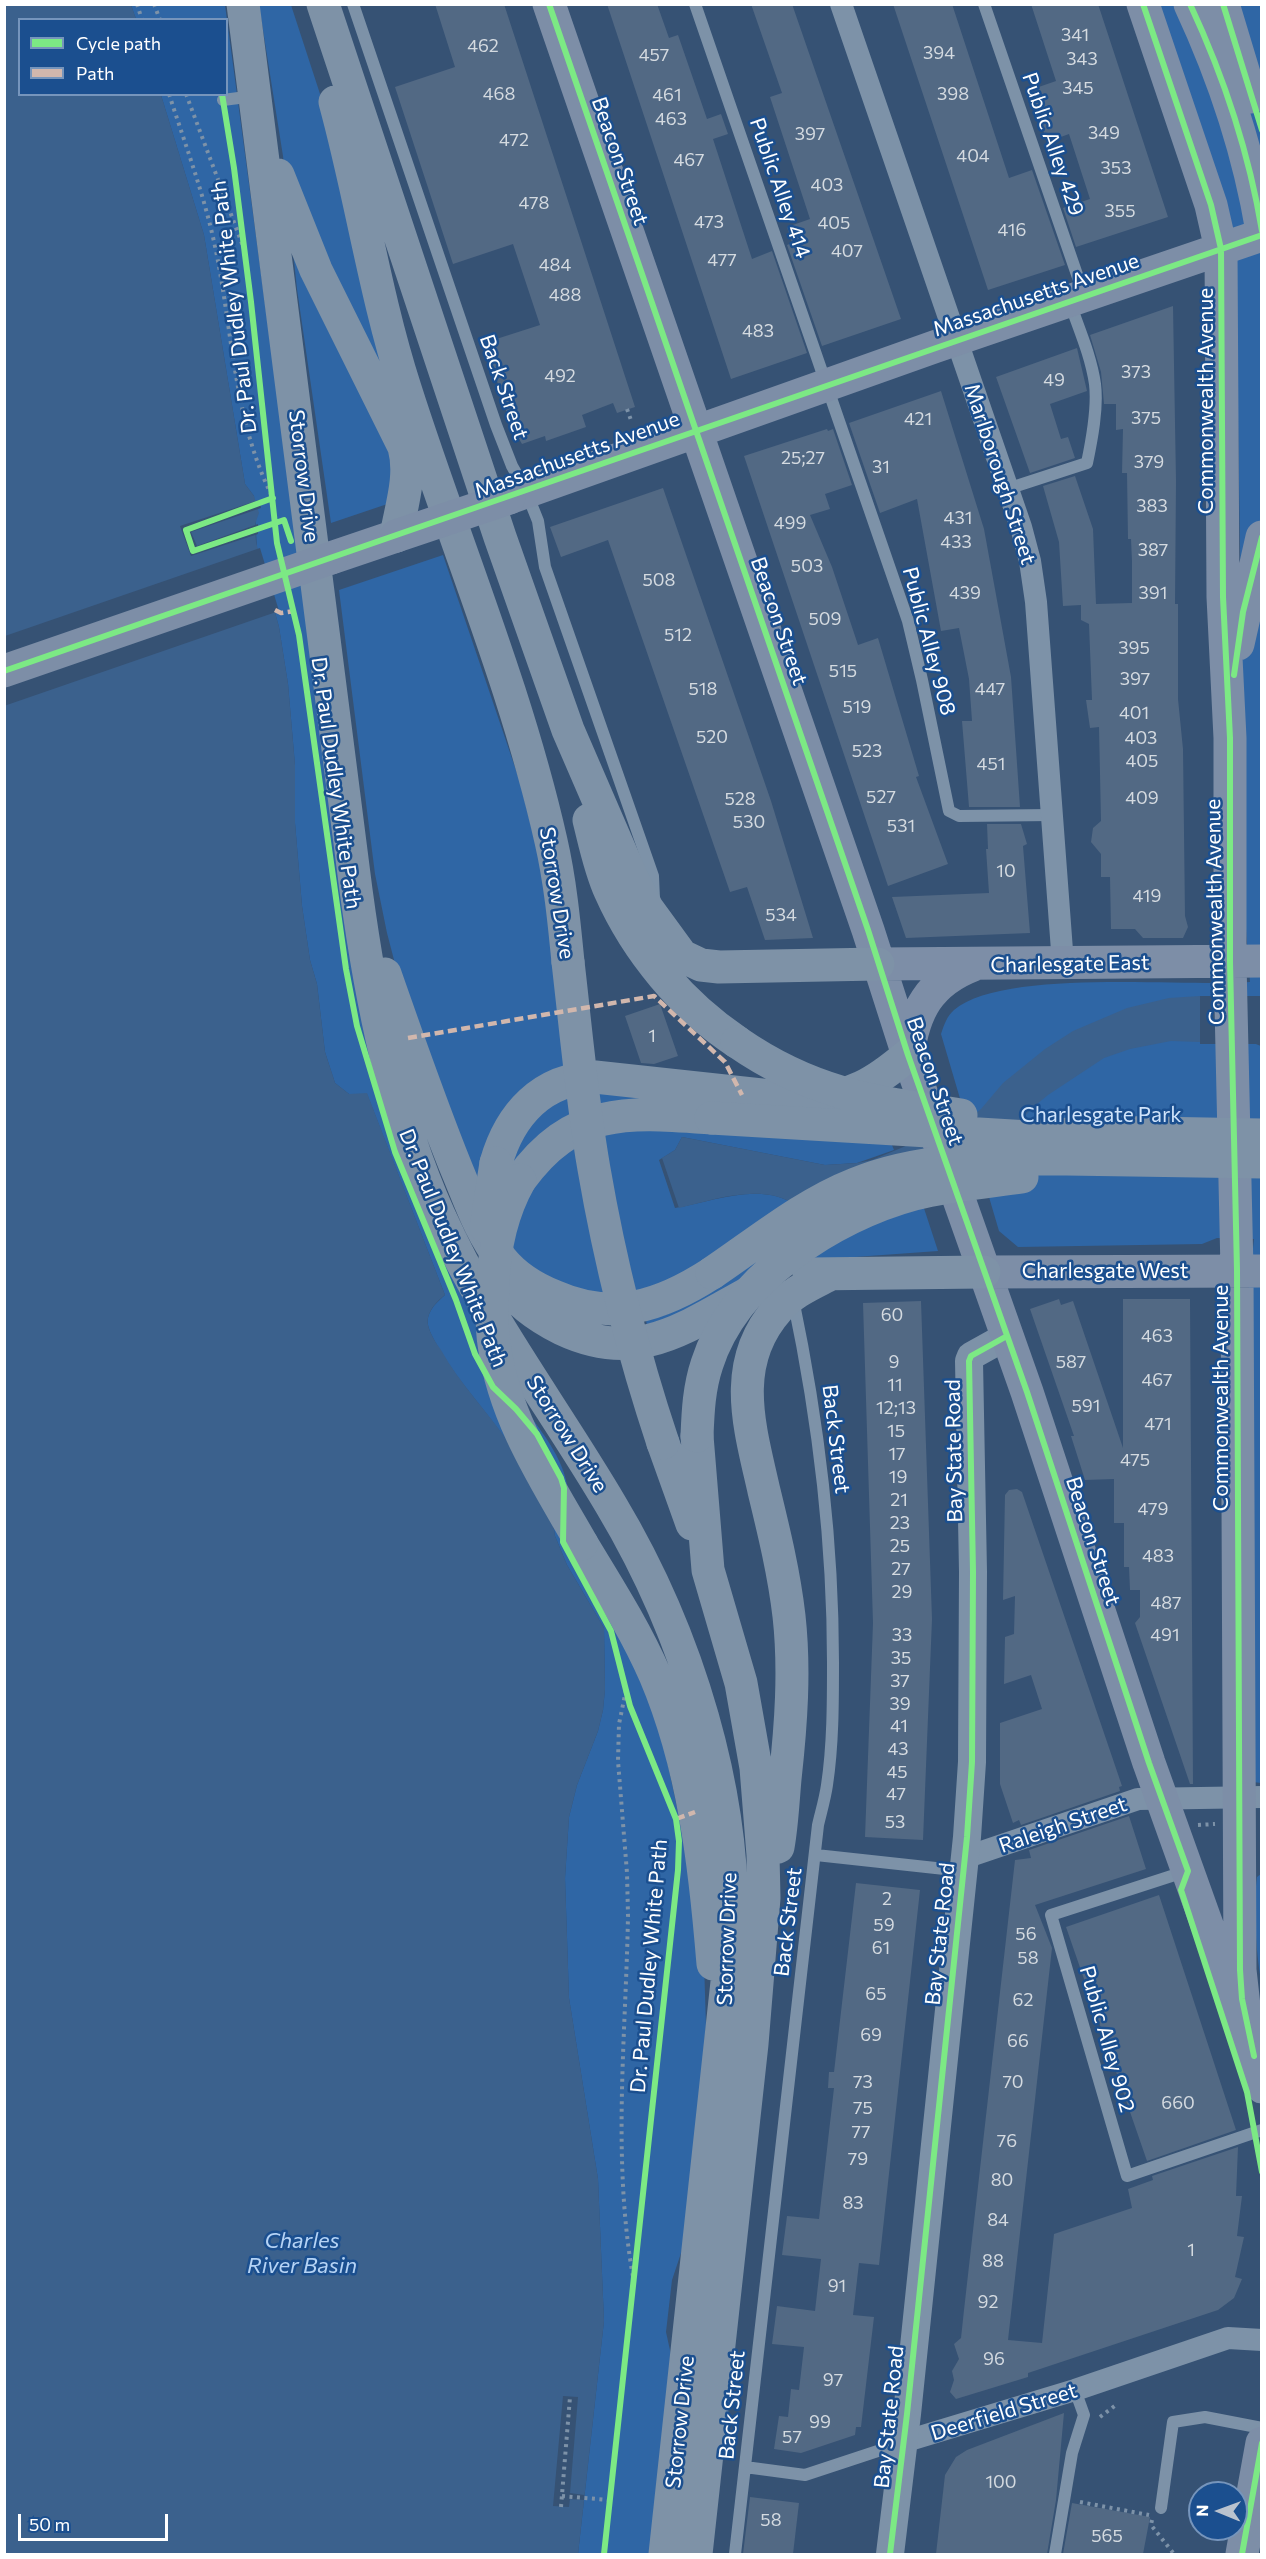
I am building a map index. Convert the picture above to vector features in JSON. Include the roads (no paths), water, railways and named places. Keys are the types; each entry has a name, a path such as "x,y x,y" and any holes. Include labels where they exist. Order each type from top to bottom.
{"highway":[{"name":"Storrow Drive","path":"243,4 356,890 370,983 387,1061 405,1125 438,1214 502,1333 611,1504 640,1556 689,1678 717,1779 731,1870 733,1894 731,1945 665,2554"},
{"name":"Storrow Drive","path":"308,4 349,152 380,300 393,348 437,486 487,627 540,797 556,869 585,1113 608,1246 634,1353 663,1443 705,1559 741,1683 756,1768 763,1855 762,1922 752,2044 696,2554"},
{"path":"323,4 500,537 568,730 632,878 654,918 679,952 689,960 701,965 719,968 878,964"},
{"path":"257,111 303,239 401,439 406,454 406,482 396,536"},
{"path":"568,730 599,860 609,889 638,943 666,979 696,1010 737,1042 788,1073 838,1093 1097,1146"},
{"path":"356,890 430,1100 488,1240 499,1274 508,1288 526,1306 566,1330 591,1340 636,1343 664,1337 776,1280 792,1276 984,1272"},
{"path":"721,2050 700,1836 680,1746 656,1678 643,1649 518,1428 502,1382 493,1343 492,1307 495,1255 505,1211 508,1172 505,1136 528,1103 550,1088 574,1079 595,1077 780,1099 808,1100 831,1098 854,1092 875,1082 908,1055"},
{"path":"508,1172 571,1131 620,1115 639,1113 1029,1137 1262,1162"},
{"path":"488,1240 503,1261 523,1280 556,1297 584,1307 618,1309 654,1303 678,1294 824,1199 854,1184 888,1172 916,1165 1097,1146 1262,1135"},
{"path":"705,1559 696,1436 701,1386 707,1362 718,1338 747,1296 770,1273 810,1241 852,1217 911,1195 943,1188 1024,1177 1097,1146"},
{"path":"762,1922 779,1840 790,1723 792,1659 784,1583 749,1425 746,1395 749,1369 760,1337 772,1316 792,1295 831,1274"}],"main road":[{"name":"Beacon Street","path":"549,4 908,1055 1007,1336 1162,1799 1254,2056"},
{"name":"Commonwealth Avenue","path":"1143,4 1211,205 1221,249 1223,597 1241,970 1233,1050 1249,1270 1250,1797 1245,1861 1242,1999 1262,2087"},
{"path":"1190,4 1232,107 1251,177 1259,235"},
{"path":"1223,4 1262,130"},
{"name":"Massachusetts Avenue","path":"4,671 1259,235"},
{"name":"Commonwealth Avenue","path":"1230,738 1240,629 1262,537"},
{"name":"Charlesgate East","path":"878,964 1063,964 1241,970"},
{"path":"908,1055 913,1027 920,1006 938,985 960,970 974,965"},
{"name":"Charlesgate West","path":"984,1272 1249,1270"},
{"path":"1242,2554 1262,2443"},
{"path":"1253,2554 1262,2549"}],"street":[{"name":"Marlborough Street","path":"840,4 1030,561 1063,964"},
{"name":"Bay State Road","path":"890,2554 964,1864 972,1750 973,1537 969,1360 971,1356 1007,1336"},
{"name":"Raleigh Street","path":"964,1864 1138,1799 1250,1797"},
{"name":"Deerfield Street","path":"903,2442 1075,2390 1228,2338 1262,2340"}],"lane":[{"name":"Back Street","path":"353,4 512,466 518,494 538,521 545,567 653,876 654,918"},
{"name":"Public Alley 414","path":"695,4 827,385"},
{"name":"Public Alley 429","path":"984,4 1077,298 1095,385 1091,443 1087,463 1007,489"},
{"path":"223,100 257,111"},
{"name":"Public Alley 908","path":"827,385 908,621 949,811 959,816 1052,815"},
{"name":"Back Street","path":"735,2554 830,1750 833,1612 826,1516 814,1412 792,1295"},
{"name":"Raleigh Street","path":"816,1855 964,1864"},
{"name":"Public Alley 902","path":"1188,1871 1051,1915 1127,2176 1262,2130"},
{"path":"1055,2554 1072,2453 1084,2415 1075,2390"},
{"path":"1161,2508 1173,2422 1205,2417 1262,2428"},
{"name":"Deerfield Street","path":"745,2467 805,2475 903,2442"}],"water":[{"name":"Charles River Basin","path":"5,5 131,5 136,18 18,18 18,96 161,96 204,235 245,484 254,496 259,513 255,524 256,542 279,627 288,684 295,765 295,823 302,906 310,960 317,984 325,1052 335,1083 349,1094 367,1093 445,1295 430,1312 428,1325 432,1335 448,1362 501,1431 521,1462 553,1523 555,1536 567,1565 604,1628 603,1710 598,1731 577,1785 569,1817 565,1878 569,1998 598,2179 604,2321 578,2554 5,2554"},
{"path":"1261,996 1261,1046 1171,1041 1130,1049 1104,1058 1048,1095 1031,1109 1000,1148 791,1202 764,1194 750,1194 735,1195 679,1208 662,1158 675,1150 682,1137 825,1165 872,1160 966,1121 981,1109 1003,1083 1045,1049 1073,1031 1127,1008 1169,998"}],"park label":[{"name":"Charlesgate Park","path":"1101,1115"}]}
